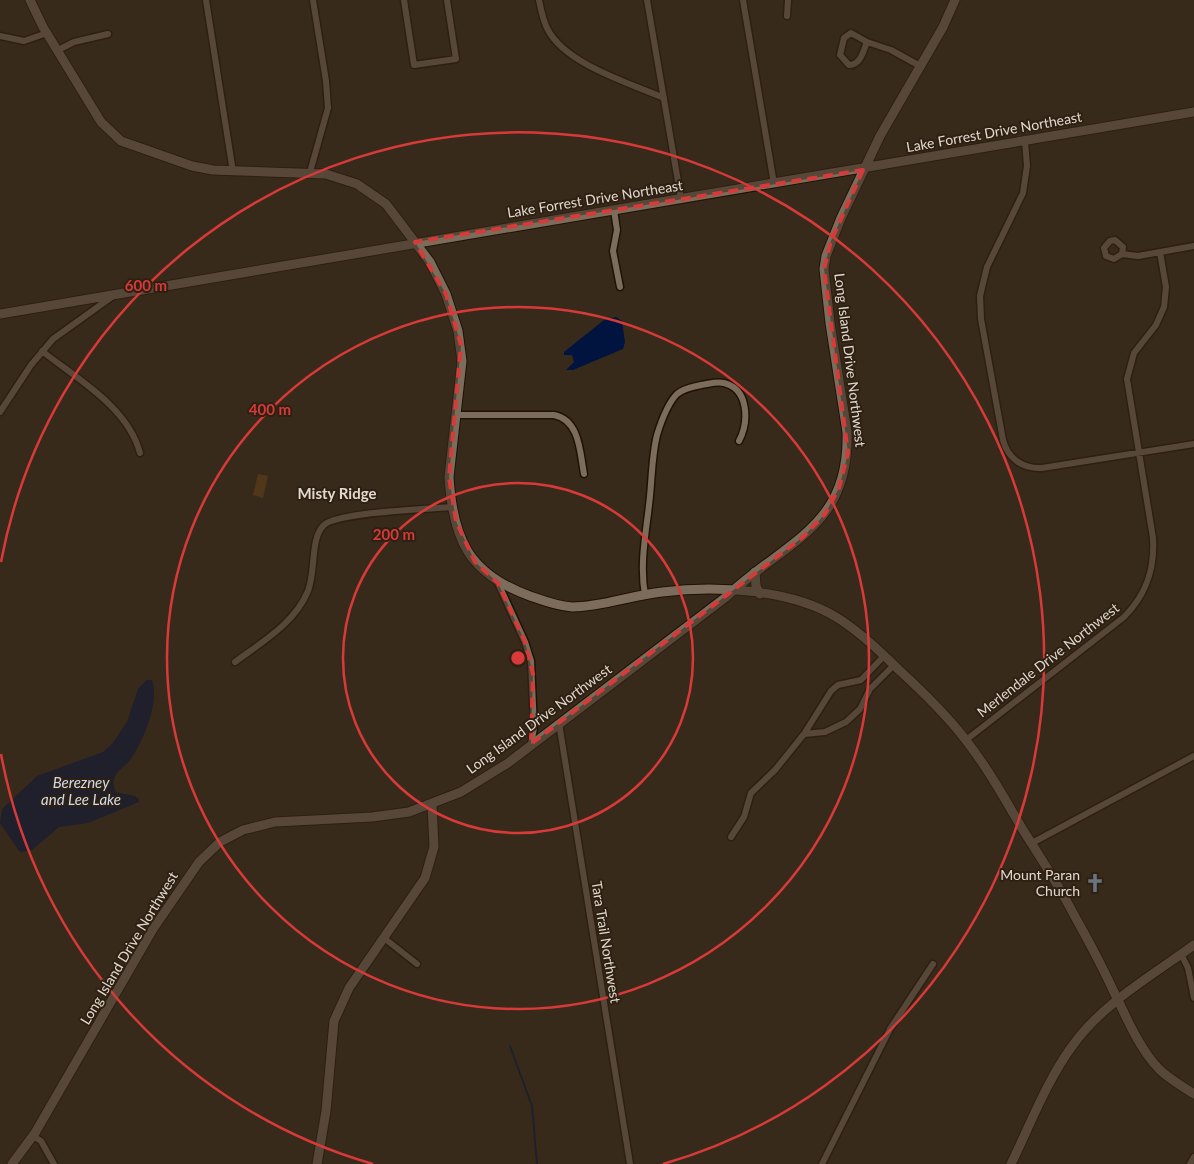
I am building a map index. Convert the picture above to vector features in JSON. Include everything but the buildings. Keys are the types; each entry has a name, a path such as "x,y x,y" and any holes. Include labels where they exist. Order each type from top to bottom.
{"street":[{"path":"30,0 47,33 101,122 113,136 129,144 192,166 233,172 310,172 342,178 371,191 386,204 430,262 446,294 458,331 462,361 449,477 452,507 469,554 482,570 498,583 553,604 566,606 583,606 685,590 732,591 787,598 817,607 836,618 885,655 931,700 966,740 1070,906 1150,1058 1166,1075 1194,1094"},
{"path":"206,0 233,172"},
{"path":"310,172 328,108 326,81 313,0"},
{"path":"404,0 414,65 456,59 447,0"},
{"path":"539,0 548,30 563,48 594,67 664,98"},
{"path":"646,0 681,199"},
{"path":"743,0 774,184"},
{"path":"787,16 788,0"},
{"name":"Long Island Drive Northwest","path":"12,1164 33,1136 153,929 178,890 208,851 231,835 275,822 385,816 432,805 484,779 732,591 815,525 833,502 844,476 848,454 847,432 830,323 824,269 831,241 863,170 955,0"},
{"path":"0,36 24,41 47,33"},
{"path":"58,50 74,42 108,34"},
{"path":"867,42 858,62 854,65 849,65 841,58 840,51 848,34 856,34 867,42 890,50 920,66"},
{"name":"Lake Forrest Drive Northeast","path":"0,314 415,242 863,170 1194,112"},
{"path":"1026,141 1027,166 1023,194 1016,212 987,267 980,296 981,319 1004,446 1017,462 1035,468 1194,444"},
{"path":"614,210 617,230 613,251 620,287"},
{"path":"1122,254 1138,256 1194,246"},
{"name":"Merlendale Drive Northwest","path":"966,740 1124,617 1141,596 1151,574 1154,550 1127,379 1134,353 1156,325 1164,307 1166,287 1160,252"},
{"path":"0,412 42,351 66,328 117,294"},
{"path":"42,351 120,414 134,433 140,453"},
{"path":"645,595 643,567 655,447 660,427 672,401 679,392 690,387 717,382 731,386 741,396 746,412 745,427 739,441"},
{"path":"456,415 554,415 563,418 575,432 584,474"},
{"path":"235,662 285,624 302,604 312,578 316,538 325,524 342,518 452,507"},
{"path":"755,572 756,586 760,594"},
{"path":"498,583 526,642 531,661 534,728 531,744"},
{"path":"731,837 744,817 751,793 775,770 804,734 830,691 838,685 861,680 885,655"},
{"path":"804,734 825,732 846,722 860,709 870,689 894,665"},
{"path":"861,680 870,689"},
{"name":"Tara Trail Northwest","path":"559,723 630,1164"},
{"path":"1032,844 1194,756"},
{"path":"318,1164 326,1111 334,1023 346,994 426,878 434,847 432,805"},
{"path":"384,938 418,964"},
{"path":"1010,1164 1060,1063 1089,1026 1118,1000 1194,945"},
{"path":"1181,954 1188,968 1194,998"},
{"path":"822,1164 890,1029 933,964"},
{"path":"33,1136 41,1141 54,1164"},
{"path":"1190,1164 1194,1157"}],"highlighted area":[{"path":"863,170 831,241 824,269 848,453 839,488 825,514 803,537 531,744 533,674 525,642 498,583 475,562 456,521 449,477 461,345 446,294 415,242"}],"shaded area":[{"path":"258,474 268,476 263,498 253,495"}],"water":[{"path":"616,317 622,321 625,342 623,349 573,370 566,370 574,362 572,355 564,355 564,352 604,320"},
{"name":"Berezney and Lee Lake","path":"146,680 152,680 154,689 149,722 135,752 118,772 113,783 116,792 135,796 139,799 139,802 88,823 59,827 32,850 19,851 0,823 2,809 37,776 103,752 112,744 127,722 138,689"}],"waterway":[{"path":"510,1046 532,1106 537,1164"}],"place":[{"name":"Mount Paran Church","path":"1095,883"}],"district":[{"name":"Misty Ridge","path":"337,494"}]}
